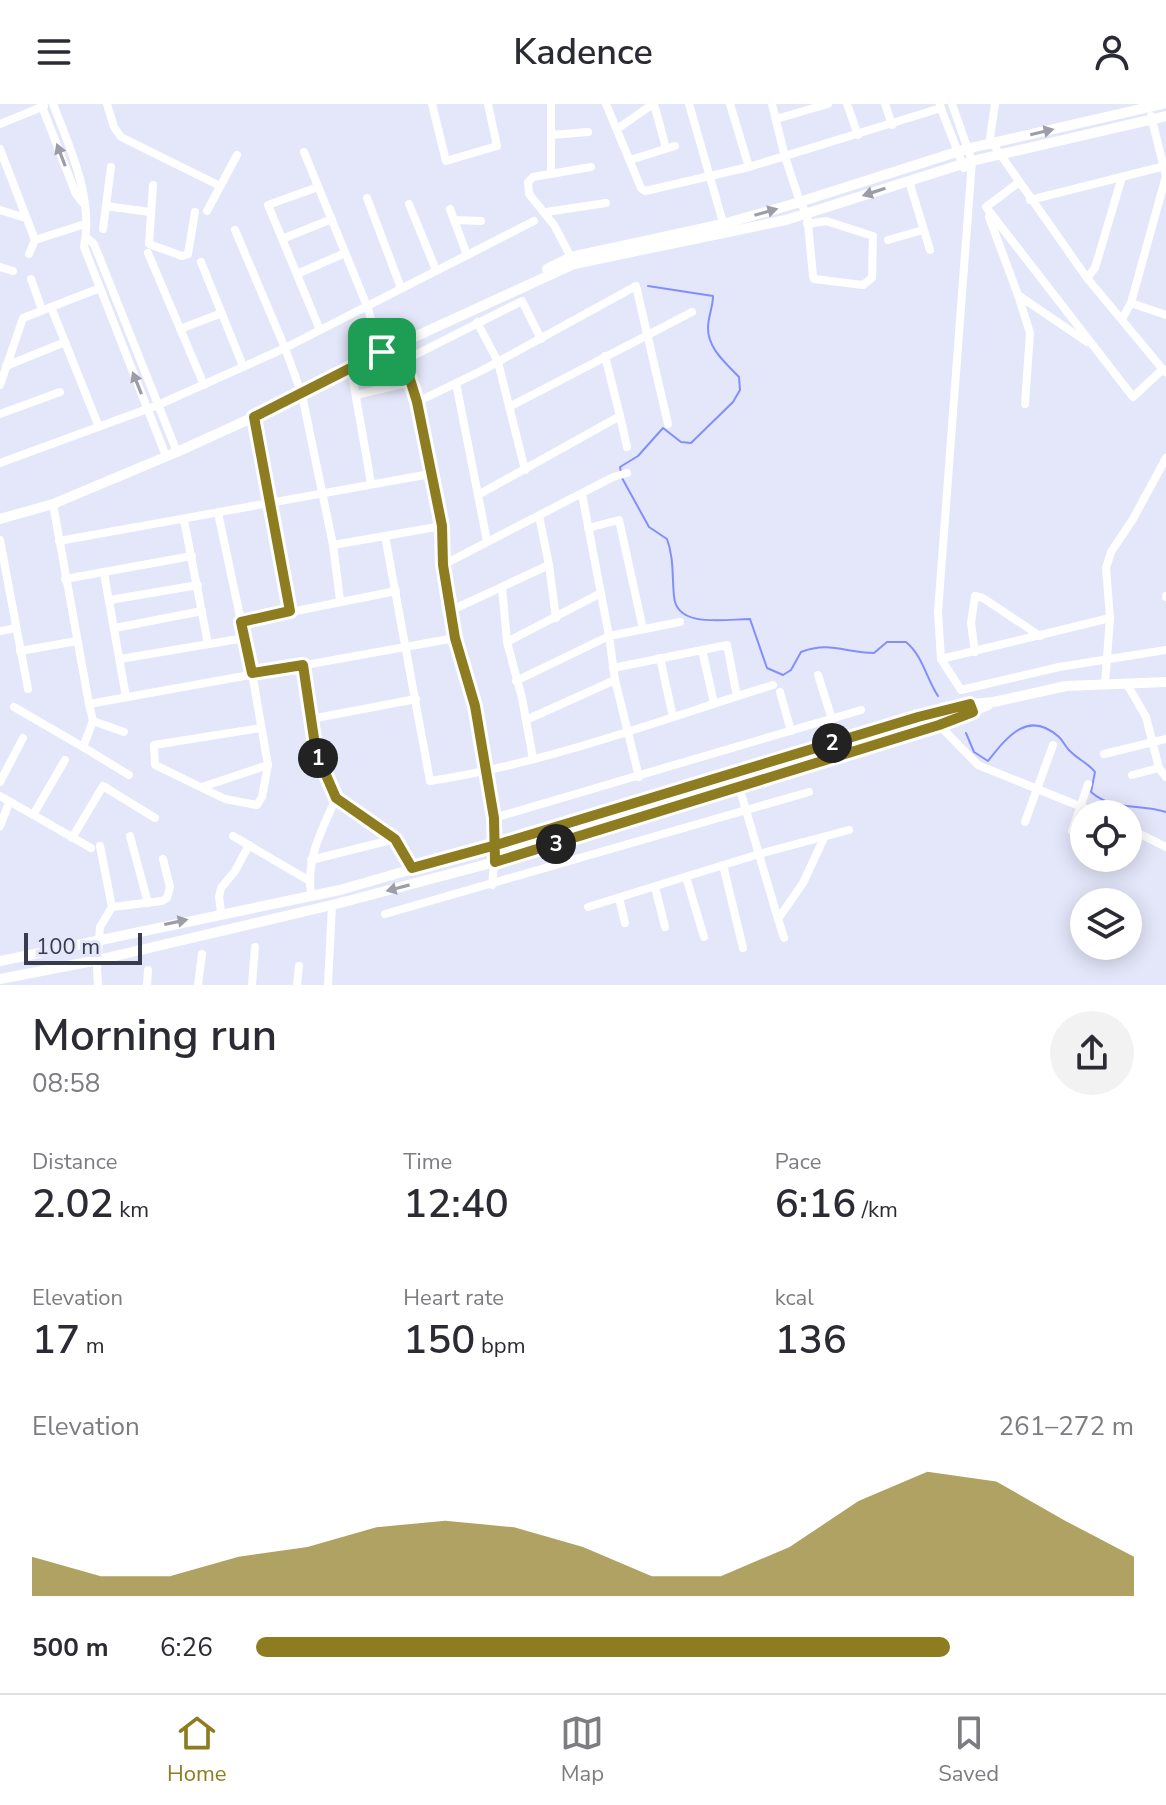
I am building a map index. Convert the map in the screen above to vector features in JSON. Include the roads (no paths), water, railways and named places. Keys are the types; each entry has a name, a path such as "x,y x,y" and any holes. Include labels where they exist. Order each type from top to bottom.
{"street":[{"path":"26,104 40,106"},
{"path":"0,124 40,106 52,104 84,192 84,247 148,409 172,454"},
{"path":"117,104 108,107 114,127 121,137 220,186"},
{"path":"432,104 446,161 497,146 488,104"},
{"path":"495,104 495,135"},
{"path":"551,104 551,173"},
{"path":"606,104 641,188 645,191 785,157 892,125 940,106 970,174 938,612 941,659 971,708"},
{"path":"617,129 654,104 670,147 630,160"},
{"path":"689,104 725,229"},
{"path":"730,104 749,167"},
{"path":"0,519 53,504 254,417 569,262 725,229 807,219 826,221 873,236 872,278 869,282 863,285 814,279 807,219 785,157 772,104"},
{"path":"776,119 828,104"},
{"path":"847,104 858,135"},
{"path":"885,104 892,125"},
{"path":"952,104 961,151"},
{"path":"991,144 995,104"},
{"path":"725,229 961,151 1163,104"},
{"path":"40,106 83,204"},
{"path":"1122,319 1131,303 1166,176 1165,163 1147,106"},
{"path":"807,219 967,163 1166,116"},
{"path":"551,135 588,132"},
{"path":"986,207 1133,397 1165,371 1087,278 991,144"},
{"path":"0,149 35,240 29,254"},
{"path":"304,152 367,306 382,352"},
{"path":"207,211 237,155"},
{"path":"1030,200 1165,163"},
{"path":"35,240 85,221 104,224 111,167"},
{"path":"569,262 546,212 529,194 528,182 533,177 591,167"},
{"path":"1087,278 1095,268 1122,177"},
{"path":"909,181 930,250"},
{"path":"986,207 1018,183"},
{"path":"153,185 148,243 182,256 190,251 195,212"},
{"path":"318,187 268,205 320,330"},
{"path":"367,198 401,288"},
{"path":"546,212 606,203"},
{"path":"409,204 436,270"},
{"path":"106,206 150,212"},
{"path":"986,207 1030,333 1025,404"},
{"path":"450,209 467,255"},
{"path":"0,210 26,218"},
{"path":"1155,214 1166,217"},
{"path":"282,239 332,219"},
{"path":"454,220 481,221"},
{"path":"0,463 148,409 204,385 285,348 534,221"},
{"path":"235,230 302,395 333,545 340,600"},
{"path":"888,240 923,230"},
{"path":"86,237 94,244 158,405 172,454"},
{"path":"148,253 204,385"},
{"path":"297,274 345,253"},
{"path":"201,262 243,366"},
{"path":"0,267 13,271"},
{"path":"31,279 65,342 99,427"},
{"path":"417,402 498,362 636,286 668,424"},
{"path":"0,385 23,318 100,288"},
{"path":"1018,295 1094,347"},
{"path":"405,360 522,301 541,339"},
{"path":"1131,303 1166,315"},
{"path":"509,407 692,312"},
{"path":"180,329 222,313"},
{"path":"477,322 498,362 525,470"},
{"path":"6,366 65,342"},
{"path":"399,344 417,402 442,526 443,565 455,638 475,706 487,772 496,845 492,885"},
{"path":"605,356 627,447"},
{"path":"351,369 371,483"},
{"path":"356,395 411,382"},
{"path":"456,383 487,541"},
{"path":"0,414 60,392"},
{"path":"478,495 620,416"},
{"path":"254,417 290,611"},
{"path":"1105,684 1110,618 1106,568 1111,552 1166,458"},
{"path":"443,565 613,477 627,473"},
{"path":"59,541 430,474"},
{"path":"582,494 615,680 639,777"},
{"path":"53,504 93,721 83,747"},
{"path":"218,513 252,673 268,765 262,797 257,805 225,799 155,765 154,745 261,728"},
{"path":"539,516 556,618"},
{"path":"184,520 208,644"},
{"path":"588,528 619,520 643,629"},
{"path":"333,545 442,526"},
{"path":"385,536 430,781 487,772 629,732 737,696 777,689 791,731"},
{"path":"0,540 4,580 28,689"},
{"path":"65,579 192,556"},
{"path":"452,610 549,565"},
{"path":"104,573 126,697"},
{"path":"110,600 198,585"},
{"path":"502,587 507,642 533,759"},
{"path":"241,622 396,591"},
{"path":"507,642 601,593"},
{"path":"975,652 971,623 975,596 983,598 1040,636"},
{"path":"115,628 202,611"},
{"path":"941,659 1110,618"},
{"path":"516,681 609,636 680,622"},
{"path":"0,631 16,628"},
{"path":"120,659 245,638"},
{"path":"89,704 455,638"},
{"path":"20,651 77,641"},
{"path":"613,668 727,645 737,696"},
{"path":"702,650 714,703"},
{"path":"961,690 1059,667 1166,650"},
{"path":"660,658 673,717"},
{"path":"303,665 316,752 336,798 395,839 412,868"},
{"path":"818,675 832,719"},
{"path":"526,720 615,680"},
{"path":"0,961 221,912 340,890 918,717 1056,688 1166,680"},
{"path":"1127,684 1146,717 1159,768 1166,777"},
{"path":"311,719 416,699"},
{"path":"14,707 129,775"},
{"path":"0,979 98,960 337,904 495,862 939,725 971,708"},
{"path":"494,818 861,710"},
{"path":"93,721 124,732"},
{"path":"939,725 978,765 1070,802"},
{"path":"0,782 23,738"},
{"path":"1104,754 1166,739"},
{"path":"1025,822 1053,745"},
{"path":"33,815 65,760"},
{"path":"202,787 268,765"},
{"path":"1132,775 1159,768"},
{"path":"735,773 784,938"},
{"path":"1083,800 1088,784"},
{"path":"72,838 103,786 155,818"},
{"path":"385,914 809,792"},
{"path":"0,796 72,838 96,847 112,907 100,927 98,985"},
{"path":"311,895 307,873 336,798"},
{"path":"0,826 9,803"},
{"path":"563,824 568,840"},
{"path":"588,907 759,854 849,830"},
{"path":"1142,835 1166,847"},
{"path":"130,836 148,903"},
{"path":"233,836 308,880"},
{"path":"778,919 803,883 824,838"},
{"path":"311,860 395,839"},
{"path":"221,912 221,888 235,871 249,845"},
{"path":"112,907 162,901 169,894 170,887 163,859"},
{"path":"723,865 743,948"},
{"path":"686,877 704,937"},
{"path":"655,887 665,927"},
{"path":"328,985 340,890"},
{"path":"619,898 625,923"},
{"path":"252,985 255,947"},
{"path":"198,985 202,954"},
{"path":"297,985 299,966"},
{"path":"147,985 148,970"}],"waterway":[{"path":"621,472 620,467 638,456 663,428 681,442 691,443 733,402 740,390 739,377 711,343 708,324 713,296 648,286"},
{"path":"622,478 649,527 667,539 672,560 674,596 683,614 704,620 750,619 767,668 783,675 791,670 801,652 811,649 829,647 874,653 887,642 906,642 916,654 938,696"},
{"path":"966,733 974,752 988,761 1019,730 1028,726 1048,729 1095,772 1091,792 1118,805 1166,812"}]}
